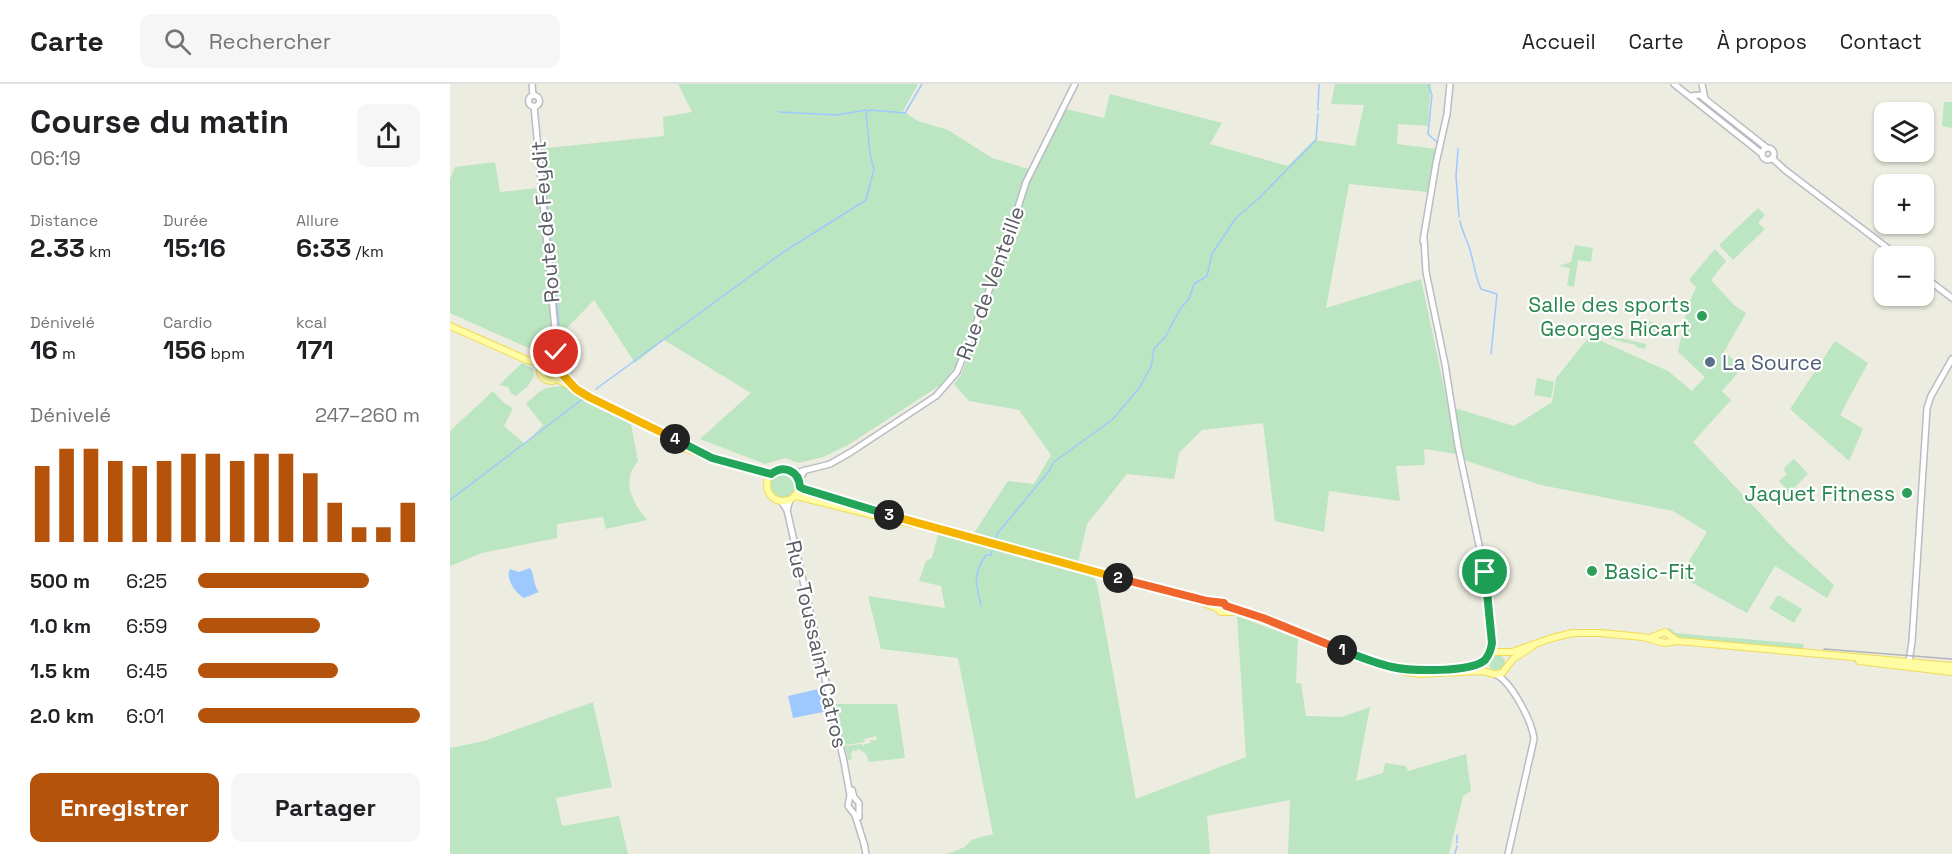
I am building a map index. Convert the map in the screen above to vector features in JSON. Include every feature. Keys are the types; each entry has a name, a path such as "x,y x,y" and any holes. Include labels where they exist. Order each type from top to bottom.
{"main road":[{"path":"450,326 527,360 543,364 558,361 562,366 559,376"},
{"path":"543,364 542,376 547,380 559,376"},
{"path":"559,376 576,389 676,443 703,455 771,474"},
{"path":"748,469 767,481"},
{"path":"793,498 799,483 795,473 786,469 771,474 767,481 770,495 781,501 793,498 945,531"},
{"path":"799,483 844,503 1175,593 1217,606 1219,612 1226,608 1268,621 1393,668 1419,674 1502,674 1513,658 1533,646 1573,633 1665,638 1952,666"},
{"path":"1393,668 1428,670 1468,667 1488,656 1533,646"},
{"path":"1502,652 1508,658 1508,666"},
{"path":"1802,653 1866,662 1905,663 1952,672"},
{"path":"1488,656 1486,666 1492,673"}],"street":[{"name":"Route de Feydit","path":"532,84 533,95 539,99 538,105 534,106 558,361"},
{"name":"Rue de Venteille","path":"795,473 830,464 851,452 936,396 961,366 984,308 1023,191 1075,84"},
{"path":"1450,84 1447,114 1436,163 1424,239 1426,272 1486,578 1492,643 1488,656"},
{"path":"1674,84 1766,159 1772,158 1885,246"},
{"path":"1697,95 1702,86"},
{"path":"1702,86 1708,101 1708,108 1702,107"},
{"path":"1690,96 1697,95 1708,101 1773,152 1772,158"},
{"path":"1762,154 1763,149 1767,148"},
{"path":"1934,284 1952,298"},
{"name":"Route de Feydit","path":"543,364 556,339"},
{"path":"1905,663 1912,634 1926,408 1952,359"},
{"path":"799,483 807,469"},
{"name":"Rue Toussaint Catros","path":"787,510 793,498"},
{"name":"Rue Toussaint Catros","path":"781,501 787,510 853,800"},
{"path":"1492,643 1502,652"},
{"path":"1507,681 1508,666"},
{"path":"1492,673 1507,681 1531,724 1534,739 1508,854"},
{"path":"855,809 848,806 853,800 859,803 855,809 866,854"}],"green space":[{"path":"678,84 918,84 903,111 918,121 948,130 992,158 1035,171 1066,109 1104,118 1110,94 1222,123 1210,144 1288,166 1314,140 1355,146 1364,105 1331,104 1335,84 1431,84 1428,126 1398,124 1397,144 1437,149 1427,192 1349,184 1326,308 1421,279 1448,406 1514,426 1552,402 1556,378 1590,336 1668,371 1692,391 1705,377 1678,352 1687,308 1696,287 1689,280 1715,249 1726,261 1711,280 1734,305 1746,313 1724,352 1743,367 1722,391 1731,400 1693,442 1788,543 1834,585 1827,598 1775,566 1747,613 1680,576 1707,532 1673,511 1541,485 1467,461 1456,454 1424,449 1425,465 1396,466 1400,501 1329,491 1324,532 1275,521 1263,423 1202,430 1179,453 1174,479 1127,474 1087,524 1078,563 974,533 1008,481 1034,484 1051,455 1019,410 969,401 954,384 961,375 1007,252 1002,249 956,366 942,384 848,445 823,457 798,463 785,458 765,464 700,439 751,393 664,340 635,363 594,300 561,334 550,335 548,344 539,351 450,313 450,180 455,167 495,162 500,192 538,188 537,149 664,136 663,117 692,112"},
{"path":"1944,102 1952,102 1952,128 1942,126"},
{"path":"1758,208 1765,215 1758,223 1765,229 1733,260 1719,245"},
{"path":"1575,245 1593,248 1591,262 1578,260 1574,287 1567,285 1570,268 1559,266 1571,262"},
{"path":"1648,321 1668,326 1665,337 1645,332"},
{"path":"1599,333 1646,344 1645,349 1599,336"},
{"path":"1835,341 1868,363 1840,415 1863,429 1849,461 1790,409"},
{"path":"551,361 557,364 560,370 557,376 551,379 545,376 542,370 545,364"},
{"path":"522,363 532,368 534,376 528,386 516,396 508,387 499,385"},
{"path":"1537,378 1554,382 1551,398 1534,395"},
{"path":"563,386 631,424 638,461 630,476 630,491 647,520 606,529 603,517 557,524 557,538 482,553 450,566 450,431 493,391 504,403 513,408 504,426 525,444 543,425 526,404 542,390"},
{"path":"1794,459 1808,474 1790,492 1786,493 1786,489 1779,481 1787,474 1784,471 1785,467"},
{"path":"783,472 792,476 796,485 792,494 783,498 774,494 770,485 774,476"},
{"path":"938,534 1093,574 1097,584 1136,799 1246,757 1237,616 1298,639 1296,683 1301,683 1306,716 1342,717 1370,707 1356,781 1383,773 1385,763 1406,766 1408,771 1466,754 1471,791 1463,796 1449,854 1288,854 1290,800 1207,816 1210,854 947,854 965,847 971,840 993,834 958,658 881,649 868,596 945,608 941,586 919,581 926,561 932,558"},
{"path":"1778,595 1802,609 1794,623 1769,608"},
{"path":"1669,627 1675,633 1804,644 1802,651 1677,637 1669,630"},
{"path":"1494,655 1500,655 1505,663 1503,669 1494,671 1489,666 1489,660"},
{"path":"593,702 612,787 556,798 562,826 619,816 628,854 450,854 450,748 484,741"},
{"path":"835,704 897,704 905,758 869,762 866,754 859,749 853,750 852,759 848,760 845,746 862,744 863,747 871,743 870,740 877,740 876,736 864,739 865,742 845,745"}],"water":[{"path":"530,568 539,592 524,598 512,585 509,573 510,569 519,572"},
{"path":"823,688 828,711 793,718 788,696"}],"waterway":[{"path":"596,389 782,253 866,200 874,169 870,154 866,113 870,110 905,113 922,84"},
{"path":"1318,110 1319,84"},
{"path":"1428,84 1432,95 1428,134 1439,144"},
{"path":"779,112 836,115 867,110"},
{"path":"995,540 997,534 1054,462 1113,419 1140,387 1151,367 1154,349 1166,336 1180,309 1189,299 1194,284 1207,276 1212,254 1235,219 1316,140 1318,114"},
{"path":"1458,149 1456,176 1459,217"},
{"path":"542,152 559,325"},
{"path":"1460,221 1481,289 1497,294 1491,354"},
{"path":"450,500 584,398"},
{"path":"981,606 977,574 986,555 991,555 992,551"},
{"path":"1457,835 1457,843"},
{"path":"1455,854 1457,846"}],"tram line":[{"path":"1824,649 1952,659"}],"place":[{"name":"Salle des sports Georges Ricart","path":"1702,316"},
{"name":"La Source","path":"1710,362"},
{"name":"Jaquet Fitness","path":"1907,493"},
{"name":"Basic-Fit","path":"1592,571"}],"route":[{"path":"556,352 557,359 562,366 562,374 576,389 703,455 771,474 780,469 790,470 797,476 800,487 844,503 1175,593 1225,603 1226,606 1393,668 1452,669 1468,667 1486,659 1492,643 1485,572"}]}
